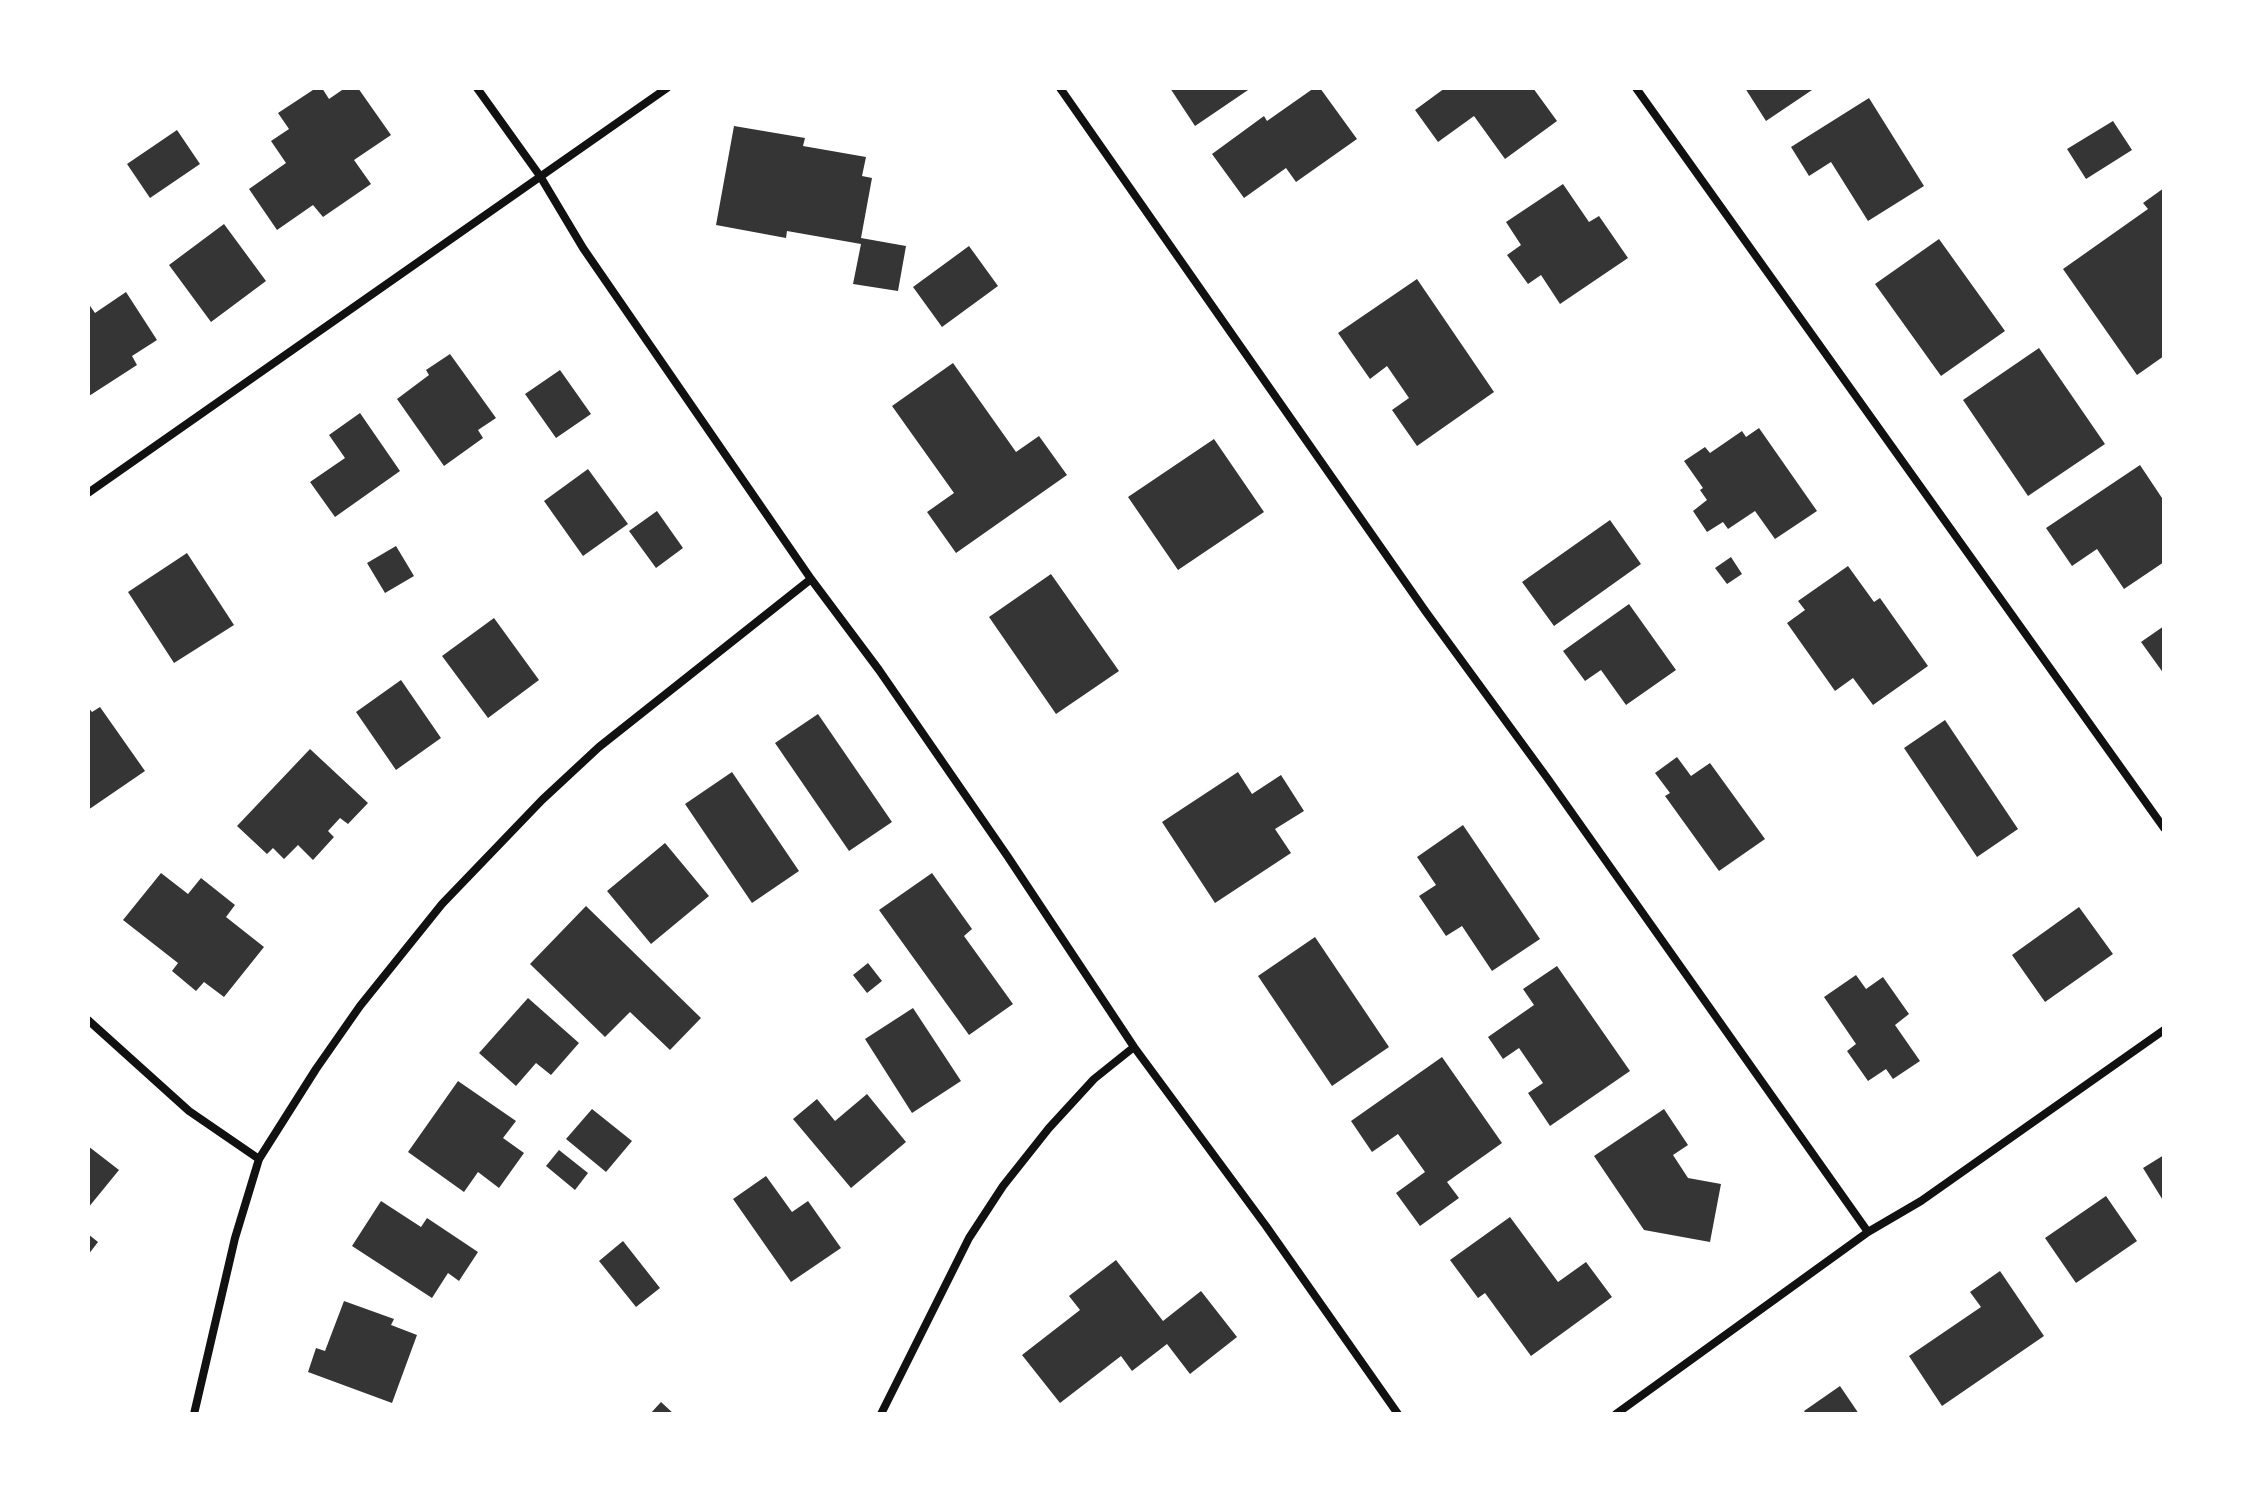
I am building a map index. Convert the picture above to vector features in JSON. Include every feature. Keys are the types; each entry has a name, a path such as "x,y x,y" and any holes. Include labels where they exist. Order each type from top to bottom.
{"street":[{"path":"477,88 540,176 583,248 811,579 879,670 1008,857 1134,1047 1266,1226 1398,1414"},
{"path":"88,493 667,88"},
{"path":"1060,88 1426,612 1868,1232"},
{"path":"1636,88 2164,828"},
{"path":"194,1414 235,1238 259,1159 360,1006 442,904 542,800 599,747 811,579"},
{"path":"88,1020 189,1111 259,1159"},
{"path":"1616,1414 1868,1232 1921,1201 2164,1030"},
{"path":"881,1414 969,1238 1003,1186 1049,1128 1094,1079 1134,1047"}],"building":[{"path":"316,88 322,88 329,99 345,88 358,88 391,135 354,160 371,184 323,217 313,205 277,230 249,189 286,163 271,141 289,129 278,113"},
{"path":"1170,88 1251,88 1195,126"},
{"path":"1314,88 1320,88 1357,139 1296,182 1286,168 1244,198 1212,154 1264,116 1267,121"},
{"path":"1445,88 1533,88 1557,121 1505,159 1474,116 1438,142 1415,110"},
{"path":"1745,88 1815,88 1766,121"},
{"path":"1869,98 1924,186 1868,221 1831,162 1809,176 1791,147"},
{"path":"2113,121 2132,150 2086,179 2067,149"},
{"path":"734,126 805,138 803,146 866,157 862,176 872,178 861,238 906,246 898,291 853,284 861,244 787,231 786,238 716,225"},
{"path":"177,130 200,164 150,198 127,164"},
{"path":"1563,184 1589,222 1599,216 1628,258 1560,304 1541,275 1528,284 1507,255 1521,245 1506,222"},
{"path":"2164,188 2164,356 2137,375 2063,269 2148,209 2143,203"},
{"path":"224,224 266,281 211,322 169,265"},
{"path":"1939,239 2005,331 1941,376 1875,284"},
{"path":"969,246 998,286 942,327 913,287"},
{"path":"1417,279 1494,392 1417,446 1392,410 1409,398 1387,366 1370,379 1338,333"},
{"path":"126,292 157,340 132,356 137,365 89,396 88,303 95,313"},
{"path":"2039,348 2105,444 2028,496 1963,400"},
{"path":"450,354 496,418 478,430 483,438 444,466 397,399 429,375 426,370"},
{"path":"953,363 1016,452 1039,436 1067,475 956,553 927,512 954,493 892,406"},
{"path":"560,370 591,414 556,438 525,394"},
{"path":"360,413 400,471 335,517 310,482 345,458 329,435"},
{"path":"1759,428 1817,511 1775,539 1755,511 1728,529 1723,522 1707,532 1693,511 1707,500 1700,490 1703,488 1684,461 1705,447 1710,453 1742,431 1746,437"},
{"path":"1214,439 1264,512 1178,570 1128,497"},
{"path":"2140,465 2164,501 2164,562 2124,589 2097,549 2072,566 2046,528"},
{"path":"588,469 628,524 583,556 544,501"},
{"path":"657,511 683,548 656,568 629,531"},
{"path":"1610,520 1641,564 1554,626 1522,582"},
{"path":"396,546 414,576 385,593 367,563"},
{"path":"187,553 234,625 174,663 128,592"},
{"path":"1731,557 1742,574 1727,584 1715,568"},
{"path":"1848,566 1874,602 1880,598 1928,666 1873,705 1853,678 1835,691 1787,623 1805,610 1798,601"},
{"path":"1051,574 1119,671 1056,714 989,617"},
{"path":"1629,604 1676,670 1626,705 1601,670 1585,681 1563,651"},
{"path":"494,618 539,680 488,718 442,656"},
{"path":"2164,626 2164,674 2141,642"},
{"path":"401,680 441,738 396,770 356,712"},
{"path":"88,707 92,712 100,707 145,771 88,810"},
{"path":"818,714 892,822 849,851 775,743"},
{"path":"1945,720 2018,829 1977,857 1904,748"},
{"path":"310,749 368,803 348,824 340,818 328,831 334,837 313,860 298,845 284,859 273,848 267,854 237,826"},
{"path":"1677,757 1691,776 1710,763 1765,839 1719,871 1665,796 1670,793 1655,773"},
{"path":"732,772 799,871 752,903 685,804"},
{"path":"1238,772 1252,794 1281,775 1304,811 1275,829 1291,853 1215,903 1162,822"},
{"path":"1463,825 1540,939 1492,971 1462,926 1446,936 1419,896 1436,885 1417,857"},
{"path":"665,843 709,896 651,944 607,891"},
{"path":"161,873 188,894 201,878 235,905 226,917 264,947 224,997 204,982 196,991 172,971 178,963 123,920"},
{"path":"932,873 972,929 964,936 1013,1004 969,1035 879,910"},
{"path":"586,906 701,1018 670,1050 630,1012 605,1037 530,964"},
{"path":"2079,907 2113,954 2045,1002 2012,955"},
{"path":"1315,937 1389,1047 1332,1086 1258,976"},
{"path":"868,963 882,981 867,993 853,975"},
{"path":"1557,966 1630,1071 1550,1126 1528,1093 1543,1083 1519,1048 1503,1059 1488,1037 1534,1005 1523,989"},
{"path":"1856,975 1866,989 1883,977 1909,1014 1895,1025 1920,1061 1893,1079 1886,1069 1868,1081 1847,1051 1856,1044 1824,997"},
{"path":"528,998 579,1043 551,1075 536,1063 516,1086 479,1053"},
{"path":"913,1008 961,1081 912,1113 865,1039"},
{"path":"1442,1057 1502,1143 1447,1182 1459,1198 1420,1226 1396,1193 1425,1172 1398,1134 1372,1152 1351,1121"},
{"path":"458,1081 516,1121 503,1138 524,1153 499,1188 478,1172 464,1192 408,1152"},
{"path":"867,1094 906,1142 851,1188 793,1119 817,1099 835,1121"},
{"path":"592,1109 632,1141 606,1172 566,1139"},
{"path":"1664,1109 1688,1145 1673,1155 1688,1178 1721,1184 1710,1242 1644,1230 1594,1156"},
{"path":"88,1146 119,1170 88,1208"},
{"path":"559,1150 588,1173 575,1190 546,1166"},
{"path":"2164,1155 2164,1202 2143,1168"},
{"path":"766,1176 792,1212 808,1201 841,1248 791,1282 733,1199"},
{"path":"2106,1196 2137,1241 2076,1283 2045,1238"},
{"path":"381,1201 421,1227 427,1218 478,1252 459,1281 448,1273 432,1298 352,1246"},
{"path":"1510,1217 1558,1282 1586,1262 1612,1297 1531,1356 1485,1293 1478,1298 1450,1260"},
{"path":"88,1234 98,1242 88,1255"},
{"path":"623,1241 660,1288 636,1307 599,1261"},
{"path":"1116,1260 1163,1321 1201,1291 1237,1337 1190,1374 1167,1344 1132,1371 1121,1356 1060,1403 1022,1355 1080,1310 1069,1296"},
{"path":"2000,1271 2044,1336 1942,1406 1909,1356 1981,1307 1970,1292"},
{"path":"344,1301 394,1319 391,1325 417,1335 392,1403 308,1372 316,1348 325,1351"},
{"path":"1840,1386 1859,1414 1806,1414 1804,1411"},
{"path":"661,1402 674,1414 650,1414"}]}
